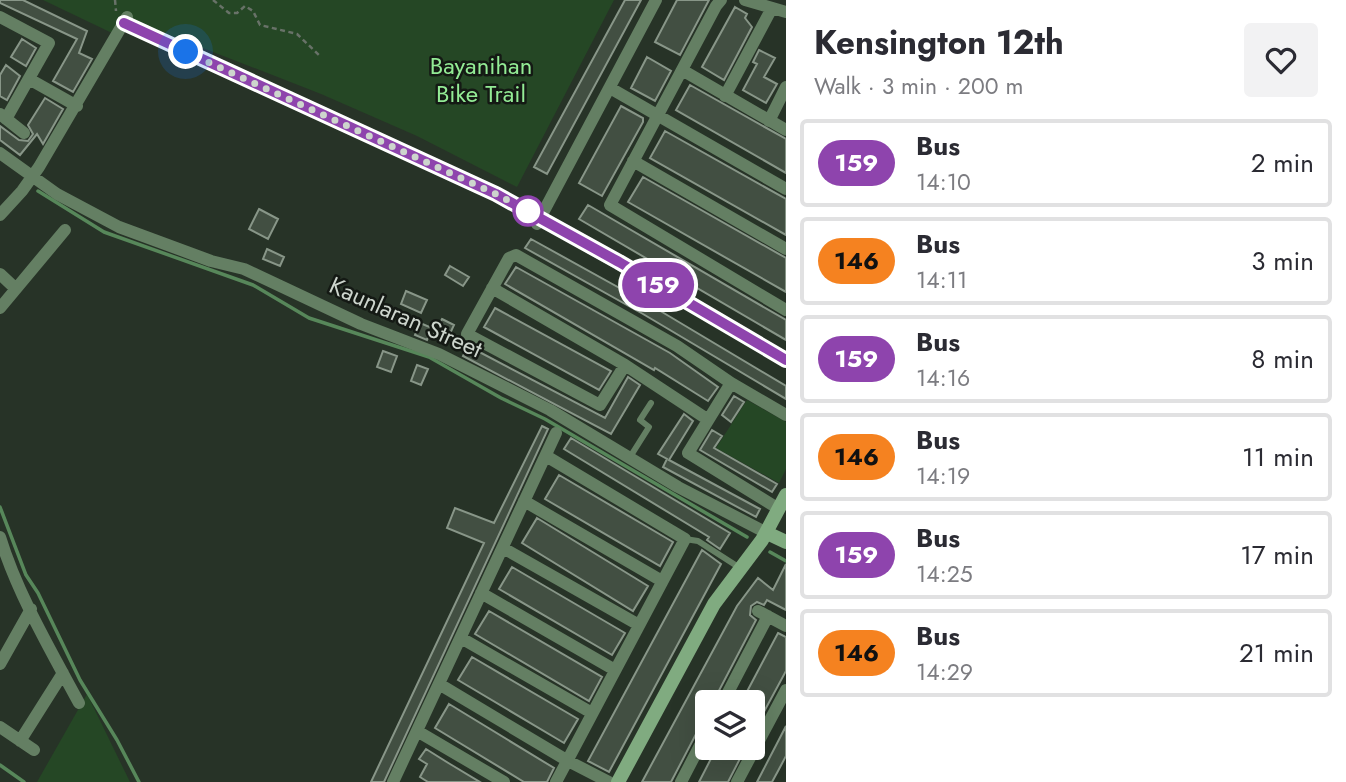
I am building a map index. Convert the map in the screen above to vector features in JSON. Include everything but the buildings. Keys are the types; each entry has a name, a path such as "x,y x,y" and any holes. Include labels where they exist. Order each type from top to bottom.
{"street":[{"path":"538,221 656,0"},
{"path":"721,0 610,205 786,310"},
{"path":"745,0 786,12"},
{"path":"725,96 772,8"},
{"path":"0,215 33,177 126,20 496,194 538,221 786,360"},
{"path":"2,22 48,41 49,45 3,117 24,133"},
{"path":"682,70 786,130"},
{"path":"29,79 77,106"},
{"path":"769,121 786,87"},
{"path":"610,88 786,189"},
{"name":"Kaunlaran Street","path":"0,153 79,207 118,227 211,261 244,269 300,293 343,316 439,354 550,410 702,500 762,541 786,542"},
{"path":"634,161 786,249"},
{"path":"0,308 65,230"},
{"path":"625,365 600,405 467,334 509,258 516,255 677,345 731,383 786,415"},
{"path":"0,274 16,289"},
{"path":"492,288 625,365 708,419"},
{"path":"731,383 688,453 779,509"},
{"path":"398,780 417,732 556,433"},
{"path":"545,456 685,539 556,782"},
{"path":"618,782 713,604 762,541 786,495"},
{"path":"524,502 662,581"},
{"path":"0,537 3,558 79,703"},
{"path":"503,548 639,625"},
{"path":"481,593 615,670"},
{"path":"0,664 31,609"},
{"path":"728,690 763,614 786,626"},
{"path":"461,638 592,713"},
{"path":"20,741 63,673"},
{"path":"439,684 568,761 609,782"},
{"path":"737,782 786,690"},
{"path":"0,727 34,750"},
{"path":"417,732 503,782"},
{"path":"681,782 695,755"}],"lane":[{"path":"629,458 649,427 640,421 651,403"},
{"path":"685,539 698,541 740,568"}],"path":[{"path":"213,0 229,13 237,13 245,6 253,11 260,25 297,34 320,55"}],"green space":[{"name":"Bayanihan Bike Trail","path":"43,0 614,0 517,187 417,136 321,94 121,16 112,33"},
{"path":"747,400 786,422 786,469 779,483 716,448"},
{"path":"87,694 130,782 37,782"}],"waterway":[{"path":"38,191 104,232 253,285 309,318 429,357 501,398 545,419 747,537"},
{"path":"0,507 26,575 38,593 80,680 139,782"},
{"path":"770,552 786,561"},
{"path":"0,765 24,782"}],"bus line":[{"name":"159","path":"124,23 496,194 786,360"}],"route":[{"path":"186,52 528,211"}]}
